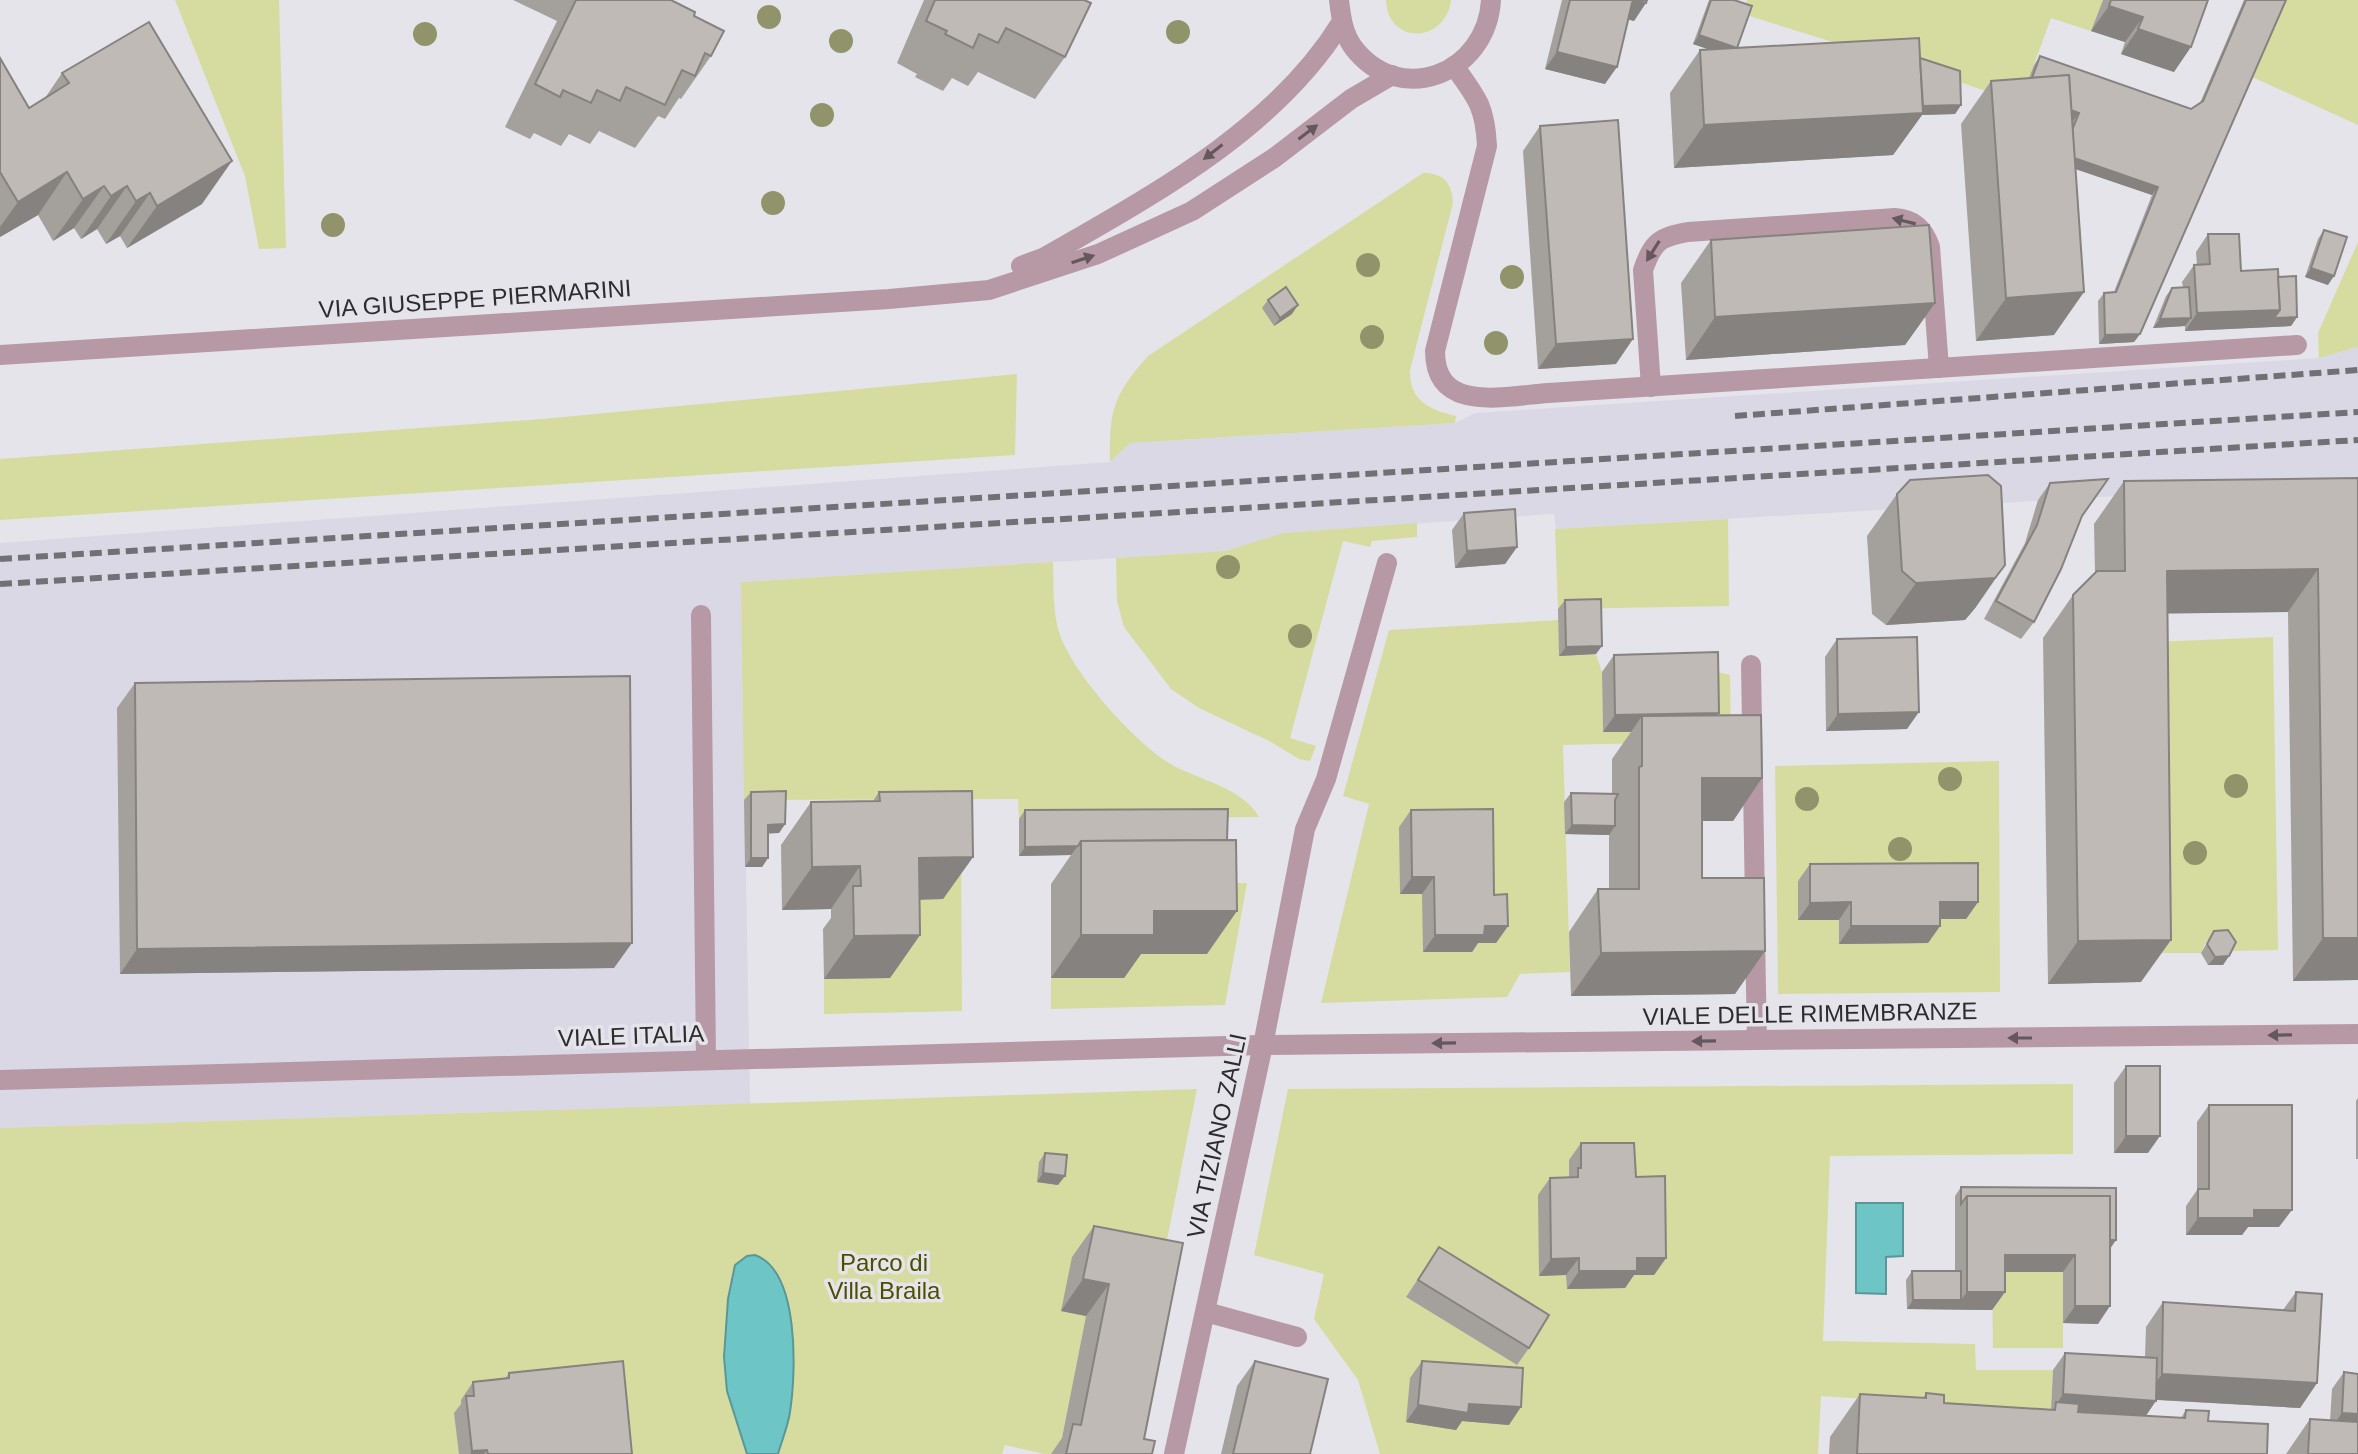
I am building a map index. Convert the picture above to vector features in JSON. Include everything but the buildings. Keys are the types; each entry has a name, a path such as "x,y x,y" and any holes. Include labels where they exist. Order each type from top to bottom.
{"street":[{"path":"1339,0 1341,23 1352,46 1370,64 1392,75 1417,79 1442,74 1464,61 1480,42 1490,19 1491,0"},
{"name":"VIA GIUSEPPE PIERMARINI","path":"954,294 1045,257 1192,168 1276,102 1323,53 1341,23"},
{"path":"1454,66 1486,117 1487,146 1435,351 1435,369 1446,386 1460,395 1478,397 1651,387 2297,345"},
{"name":"VIA GIUSEPPE PIERMARINI","path":"0,355 989,290 1098,254 1192,211 1274,158 1351,99 1392,75"},
{"path":"1651,387 1643,270 1649,252 1659,239 1688,232 1879,219 1905,219 1926,234 1930,247 1939,368"},
{"name":"VIA TIZIANO ZALLI","path":"1174,1454 1263,1045 1305,829 1326,779 1387,563"},
{"path":"701,615 706,1060"},
{"path":"1751,665 1757,1040"},
{"name":"VIALE DELLE RIMEMBRANZE","path":"1263,1045 2358,1034"},
{"name":"VIALE ITALIA","path":"0,1080 1263,1045"},
{"path":"1206,1312 1297,1337"}],"shaded area":[{"path":"2358,347 2358,482 1556,529 1554,514 1283,533 1225,551 741,582 750,1104 0,1128 0,543 1110,462 1130,443 1455,423 1475,413 2319,358"}],"green space":[{"path":"175,0 279,0 286,248 259,249 245,176"},
{"path":"1386,0 1451,1 1438,26 1416,34 1396,25 1389,14"},
{"path":"1747,0 2103,0 2091,31 2051,18 2020,103 1743,14"},
{"path":"2284,0 2358,0 2358,125 2250,76"},
{"path":"1423,173 1446,180 1453,203 1410,370 1411,381 1417,397 1438,411 1456,416 1455,423 1130,443 1110,462 1112,416 1116,404 1127,382 1148,356"},
{"path":"2358,242 2358,347 2319,358 2318,333"},
{"path":"1017,374 1015,455 0,520 0,459 542,419"},
{"path":"1728,519 1729,606 1558,609 1555,529"},
{"path":"1417,523 1417,537 1372,541 1370,547 1343,541 1290,738 1316,746 1310,761 1299,759 1269,741 1199,708 1171,689 1124,627 1117,601 1116,558 1225,551 1283,533"},
{"path":"1053,562 1060,635 1079,670 1109,709 1161,758 1233,793 1259,817 1019,819 1018,799 744,800 741,582"},
{"path":"1559,620 1560,656 1596,654 1602,672 1603,732 1706,669 1730,675 1731,741 1563,745 1570,972 1520,974 1507,997 1321,1003 1369,804 1343,796 1389,630"},
{"path":"2273,637 2278,950 2230,951 2207,940 2201,953 2155,953 2153,642"},
{"path":"1999,761 2000,992 1778,994 1775,766"},
{"path":"961,833 962,1011 824,1014 824,979 890,978 889,900"},
{"path":"1206,883 1247,883 1225,1005 1051,1009 1051,978 1124,978 1124,954"},
{"path":"2073,1084 2073,1154 1830,1156 1823,1341 1975,1344 1976,1370 2053,1370 2051,1411 1821,1396 1818,1454 1380,1454 1358,1380 1314,1319 1324,1274 1254,1255 1288,1089","holes":["1569,1185 1566,1275 1539,1276","1427,1264 1517,1365 1406,1297"]},
{"name":"Parco di Villa Braila","path":"1197,1089 1160,1275 1086,1316 1059,1454 1044,1454 1005,1445 1002,1454 0,1454 0,1128"},
{"path":"1992,1272 2063,1272 2063,1348 1993,1348"}],"water":[{"path":"1856,1203 1903,1203 1903,1256 1886,1257 1886,1294 1856,1293"},
{"path":"755,1255 770,1265 780,1281 792,1325 792,1395 778,1454 747,1454 727,1391 724,1357 728,1299 735,1265 747,1256"}],"railway":[{"path":"1735,416 2358,370"},
{"path":"0,559 2358,412"},
{"path":"0,584 2358,440"}]}
